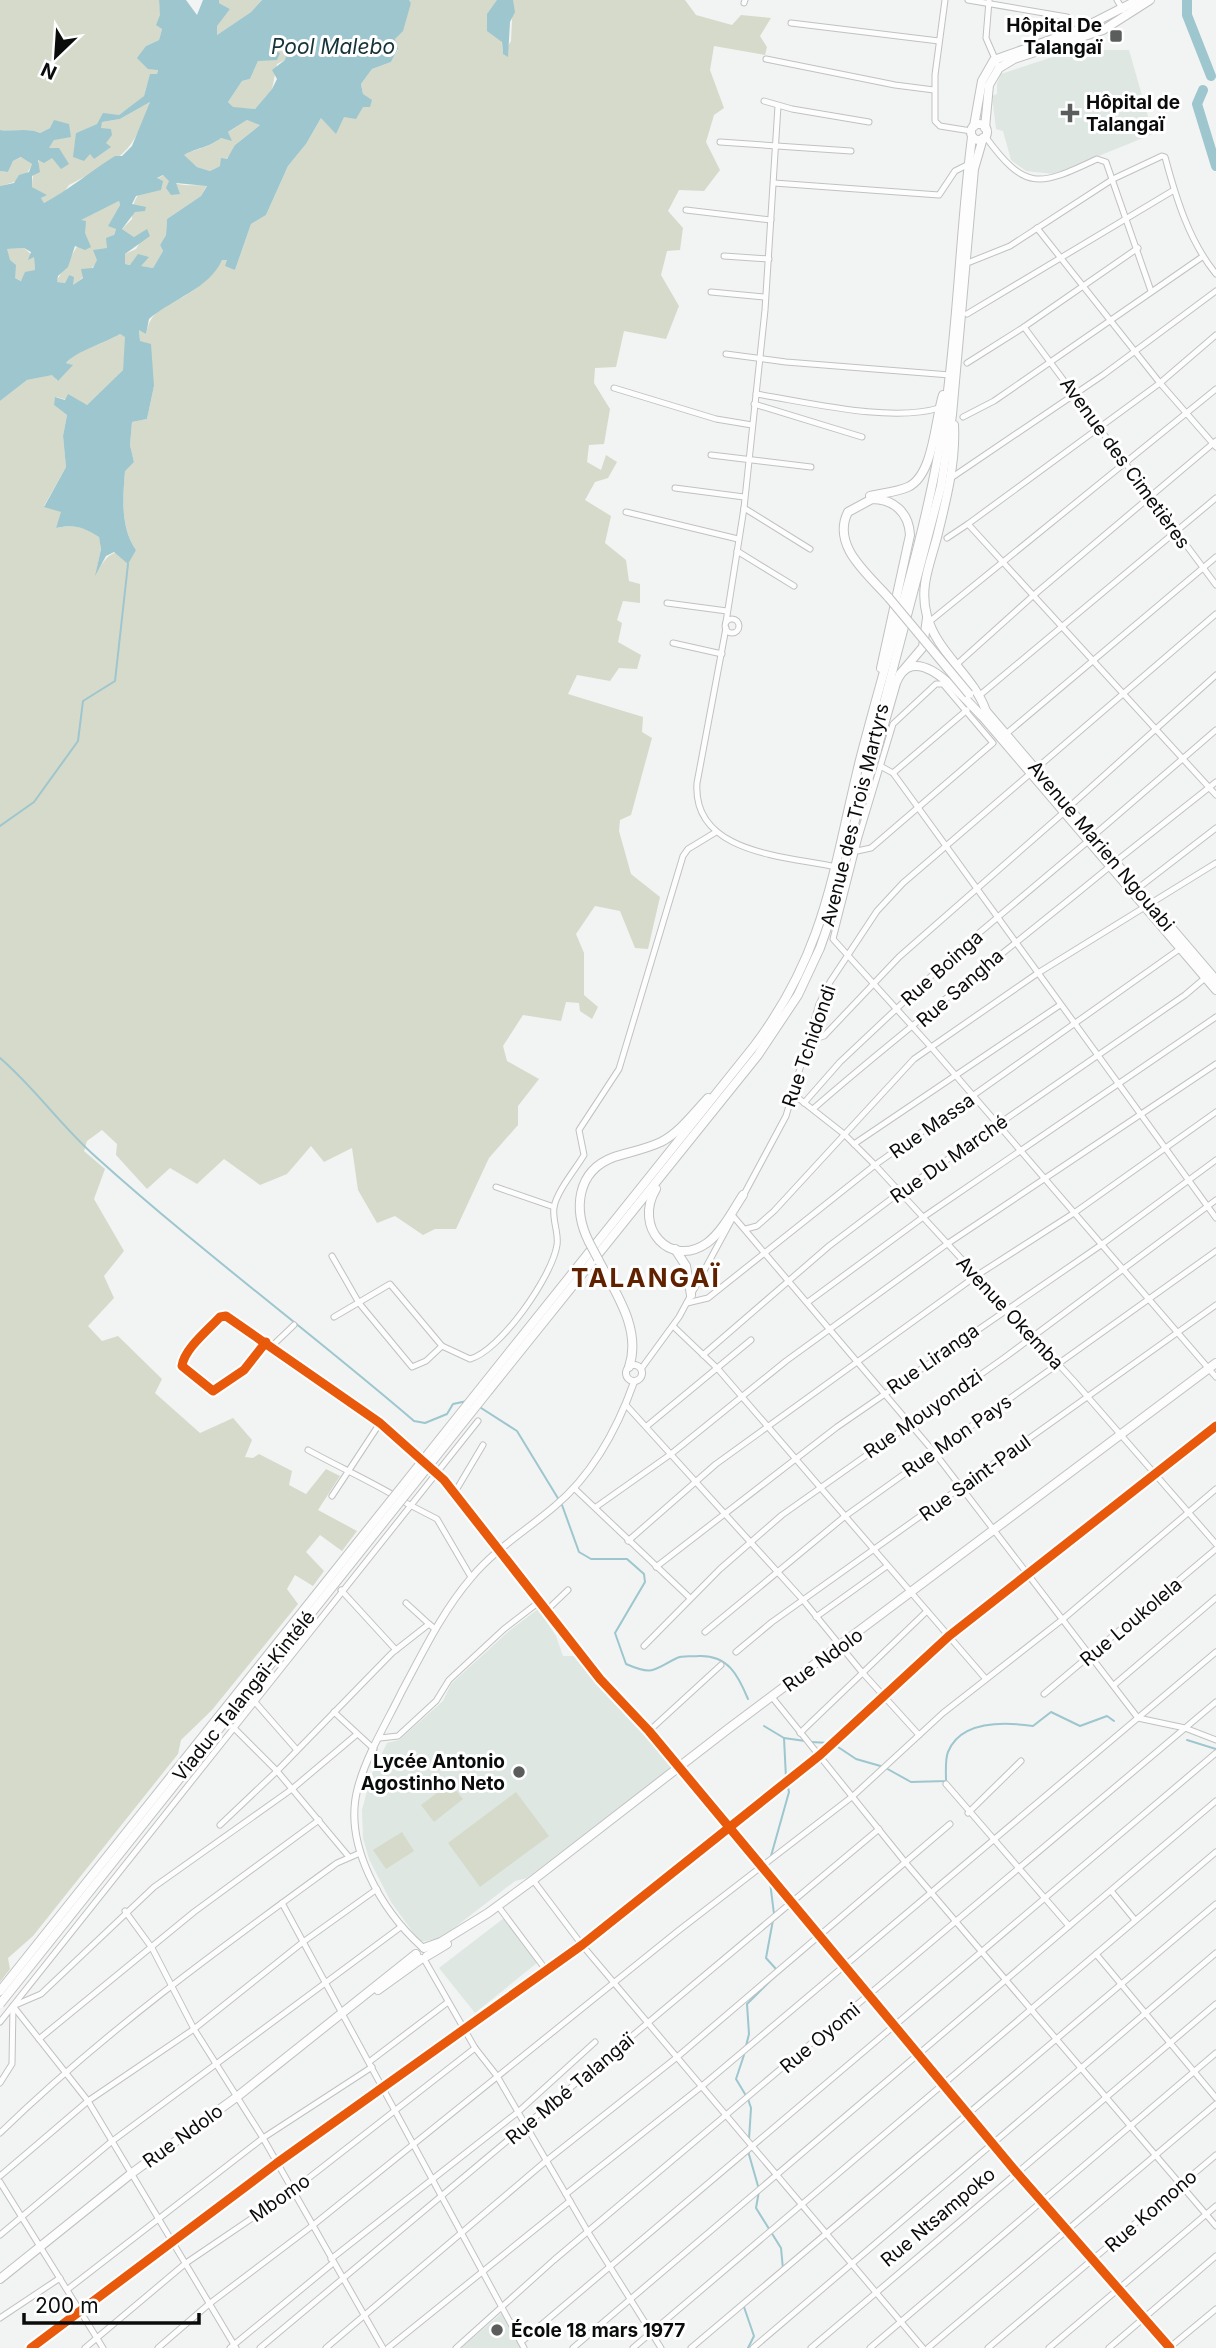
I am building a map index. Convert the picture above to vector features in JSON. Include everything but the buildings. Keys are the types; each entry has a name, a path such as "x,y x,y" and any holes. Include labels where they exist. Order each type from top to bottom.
{"main road":[{"path":"996,64 1081,29 1123,10 1138,0"},
{"path":"996,64 1102,30 1150,0"},
{"name":"Avenue des Trois Martyrs","path":"486,1388 758,1055 798,995 823,941 836,902 930,534 952,415 972,163 972,131 982,81 996,64"},
{"name":"Avenue des Trois Martyrs","path":"486,1388 771,1023 799,975 823,918 874,711 929,506 950,373 972,163 984,134 989,85 996,64"},
{"path":"972,131 984,134"},
{"path":"972,131 984,134"},
{"path":"950,373 920,478 907,487 861,502 848,512 843,536 852,554 888,599 1034,772"},
{"path":"863,789 874,765 899,676 923,647 928,619 923,582 949,480 955,436 952,415"},
{"path":"874,497 898,507 908,521 910,535 874,711"},
{"path":"928,619 939,642 979,695 984,714"},
{"path":"899,676 915,667 934,670 984,714"},
{"name":"Avenue Marien Ngouabi","path":"984,714 1006,734 1034,772 1112,865 1138,889 1148,906 1212,977"},
{"path":"1112,865 1181,948 1212,977 1216,990"},
{"path":"629,1367 634,1347 629,1323 580,1220 582,1188 592,1172 613,1157 653,1145 671,1135 729,1076"},
{"path":"674,1161 652,1196 647,1213 654,1234 675,1249 686,1266 689,1299"},
{"path":"675,1249 694,1249 708,1242 743,1195"},
{"name":"Rue Ndolo","path":"0,2279 42,2248 132,2173 238,2096 326,2025 421,1954 498,1906 533,1880 772,1696 913,1593 1216,1363"},
{"name":"Viaduc Talangaï-Kintélé","path":"0,1991 486,1388"},
{"name":"Viaduc Talangaï-Kintélé","path":"0,2004 486,1388"}],"street":[{"path":"945,0 934,90 936,124 972,131"},
{"path":"968,0 989,1 1067,17"},
{"path":"1117,0 1123,10"},
{"path":"989,1 986,38 996,64"},
{"path":"791,23 939,41"},
{"path":"766,59 895,85 934,90"},
{"path":"764,101 778,106 869,122"},
{"path":"778,106 769,259 744,508 727,611 728,628 696,794 705,819 716,832 736,844 836,867"},
{"path":"984,134 1005,163 1022,177 1048,180 1097,159 1106,162 1151,291"},
{"path":"720,142 851,151"},
{"path":"971,262 1010,246 1113,179 1163,156 1202,257 1216,274"},
{"path":"774,183 939,195 955,171 972,163"},
{"path":"967,314 1058,257 1174,190"},
{"path":"686,209 771,220"},
{"path":"956,665 1149,496 1215,444 1160,383 1037,228"},
{"path":"967,363 1138,248"},
{"path":"724,256 769,259"},
{"name":"Avenue des Cimetières","path":"1202,257 1050,359 1216,585"},
{"path":"949,480 1216,291"},
{"path":"710,292 765,297"},
{"path":"962,417 994,401 1050,359 1024,327"},
{"path":"947,538 1160,383 1216,335"},
{"path":"726,354 759,359 950,373"},
{"path":"614,388 716,419 752,425"},
{"path":"928,619 1216,389"},
{"path":"756,394 852,410 918,413 940,408"},
{"path":"754,404 862,437"},
{"path":"711,455 811,467"},
{"path":"675,488 744,497"},
{"path":"979,695 1216,498"},
{"path":"744,508 810,549"},
{"path":"626,512 738,539"},
{"path":"968,524 1035,594 1216,795"},
{"path":"737,551 794,586"},
{"path":"1006,734 1216,557"},
{"path":"667,603 727,611"},
{"name":"Rue Tchidondi","path":"641,1369 689,1299 779,1130 793,1094 819,1004 847,953 877,911 946,847 1216,614"},
{"path":"673,643 722,650"},
{"path":"807,1042 824,1036 873,983 1216,675"},
{"path":"857,851 871,848 993,743 943,684 936,684 895,720 883,767 859,837 833,934 834,941 932,1048 1216,1377"},
{"path":"893,773 967,710"},
{"name":"Rue Boinga","path":"804,1102 840,1062 960,949 998,920 1216,730"},
{"path":"883,767 893,773 1216,1218"},
{"name":"Rue Sangha","path":"813,1109 1014,942 1216,782"},
{"path":"1138,889 1216,828"},
{"path":"334,1317 390,1284 442,1346 466,1359 481,1356 521,1311 540,1286 555,1256 558,1240 554,1207 584,1155 579,1129 619,1069 683,856 688,849 716,832"},
{"path":"746,1229 768,1218 897,1075 1038,974 1216,863"},
{"name":"Rue Massa","path":"689,1299 705,1300 767,1254 875,1165 1181,948"},
{"name":"Rue Du Marché","path":"703,1355 789,1280 900,1193 1097,1054 1212,977"},
{"path":"854,1144 1059,1005"},
{"path":"808,1302 922,1219 1216,1017"},
{"path":"596,1507 671,1454 831,1328 947,1244 1216,1064"},
{"name":"Avenue Okemba","path":"793,1094 844,1134 875,1165 1087,1396 1216,1546"},
{"path":"628,1541 767,1427 976,1276 1074,1213 1216,1112"},
{"name":"Rue Liranga","path":"656,1567 723,1513 885,1393 1101,1245 1188,1178 1216,1160"},
{"path":"496,1186 554,1207"},
{"name":"Rue Mouyondzi","path":"644,1646 749,1543 818,1488 1033,1336 1216,1200"},
{"path":"733,1216 934,1452 1138,1718 1185,1728 1216,1740"},
{"name":"Rue Mon Pays","path":"705,1632 844,1517 1216,1251"},
{"path":"332,1256 359,1303 412,1367 426,1361 442,1346"},
{"name":"Rue Saint-Paul","path":"736,1652 803,1600 1216,1305"},
{"path":"266,1342 244,1370 213,1391 182,1366 196,1343 223,1315 266,1342 272,1346 380,1423 436,1472 455,1492 600,1679 649,1731 760,1868 845,1965 1017,2173 1095,2259 1169,2348 1216,2309"},
{"path":"272,1346 294,1325"},
{"path":"673,1326 742,1396 793,1460 913,1593 985,1678"},
{"path":"647,1426 751,1340"},
{"path":"634,1382 626,1376 629,1367 635,1365 641,1369 642,1376 634,1382 626,1405 599,1455 574,1488 556,1506 500,1549 471,1577 432,1627 374,1749 355,1802 360,1853 377,1889 421,1954 475,2048 497,2076 588,2232 661,2348"},
{"path":"626,1405 803,1600 861,1671 884,1693 919,1735"},
{"path":"0,2022 478,1421"},
{"path":"332,1496 380,1423"},
{"path":"31,2348 277,2163 582,1945 820,1755 948,1636 1216,1426"},
{"path":"455,1492 483,1445"},
{"path":"308,1450 328,1462 348,1468 437,1519 471,1577"},
{"path":"574,1488 690,1598"},
{"path":"158,2348 209,2304 312,2226 497,2076 853,1796 985,1678 1063,1619 1216,1489"},
{"name":"Rue Loukolela","path":"1044,1694 1216,1546"},
{"path":"816,1617 887,1566"},
{"path":"341,1590 396,1650"},
{"path":"546,1611 568,1590"},
{"path":"1114,1685 1216,1598"},
{"path":"380,1738 398,1736 436,1701 449,1680 504,1629 538,1602"},
{"path":"406,1603 432,1627"},
{"path":"800,1732 927,1611"},
{"path":"220,1825 396,1650 432,1627"},
{"path":"566,2194 702,2086 1216,1652"},
{"path":"649,1731 722,1665"},
{"path":"772,1696 905,1862 1216,2226"},
{"path":"254,1701 297,1750"},
{"name":"Rue Oyomi","path":"456,2348 588,2232 1216,1702"},
{"path":"334,1712 374,1749"},
{"path":"233,1727 277,1771 349,1857"},
{"path":"13,2006 41,1994 125,1911 154,1887 292,1790 356,1735"},
{"path":"282,1903 444,2196 522,2345 609,2264 1216,1753"},
{"path":"968,1813 1021,1761"},
{"path":"946,1784 968,1813 1069,1926"},
{"path":"573,2348 629,2297 777,2176 1216,1801"},
{"path":"39,2039 194,1912 319,1820"},
{"path":"326,2348 547,2161 676,2058 950,1824"},
{"name":"Rue Mbé Talangaï","path":"260,2348 879,1829"},
{"path":"633,2348 1216,1852"},
{"path":"0,2133 65,2071 170,1986 282,1903 349,1857 360,1853"},
{"path":"533,1880 582,1945 676,2058 925,2348 1069,2231 1216,2101 1096,1954"},
{"path":"0,2176 88,2101 194,2029 303,1942 377,1889"},
{"path":"1112,1892 1135,1920"},
{"path":"691,2348 1216,1904"},
{"path":"498,1906 547,1969"},
{"path":"125,1911 152,1948 194,2029 264,2138 383,2348"},
{"path":"0,2235 111,2142 402,1926"},
{"path":"753,2348 1216,1953"},
{"path":"68,2289 264,2138 371,2064 449,2002"},
{"name":"Rue Ntsampoko","path":"811,2348 1216,2004"},
{"path":"13,2006 88,2101 161,2220 233,2347 433,2176 518,2112 595,2042"},
{"path":"0,2083 12,2064 13,2006"},
{"name":"Mbomo","path":"85,2348 186,2263 292,2191 475,2048"},
{"path":"870,2348 1216,2053"},
{"name":"Rue Komono","path":"988,2348 1216,2155"},
{"path":"0,2182 103,2348"},
{"path":"388,2348 570,2201"},
{"path":"1049,2348 1216,2206"},
{"path":"1110,2348 1216,2256"},
{"path":"0,2318 60,2278"}],"shaded area":[{"name":"Hôpital de Talangaï","path":"1074,50 1129,50 1153,134 1054,174 1026,171 1011,160 1003,131 996,129 992,96 997,94 1001,74"},
{"name":"Lycée Antonio Agostinho Neto","path":"538,1609 556,1636 563,1656 576,1656 645,1732 672,1767 527,1878 515,1881 441,1938 420,1942 391,1902 369,1859 363,1838 362,1810 371,1776 387,1743 399,1740 443,1701 451,1684 509,1631"},
{"path":"504,1918 538,1962 475,2013 439,1968"},
{"name":"École 18 mars 1977","path":"503,2312 522,2348 461,2348"}],"green space":[{"path":"0,0 159,0 162,29 159,40 146,46 158,69 157,74 150,75 144,96 119,115 102,122 120,119 150,102 137,135 121,155 44,203 41,198 46,195 32,187 36,166 54,140 50,128 40,133 31,130 0,130","holes":["102,122 100,128 106,143 94,159 76,133"]},
{"path":"219,0 262,0 251,12 217,35 216,26 230,9 219,3"},
{"path":"409,0 497,0 503,54 511,41 513,0 685,0 696,15 732,25 741,15 771,18 760,36 767,47 765,55 714,46 710,70 724,108 714,115 706,142 720,170 704,191 679,190 668,211 683,228 680,250 667,251 661,275 679,306 666,339 624,331 616,367 595,368 594,383 610,409 604,444 589,445 587,462 601,470 606,455 617,462 608,478 595,482 585,500 611,516 605,543 626,560 629,581 640,584 640,603 623,601 617,620 622,623 618,642 641,655 637,669 619,668 610,681 577,675 568,694 643,717 642,732 652,738 631,815 620,820 619,831 631,874 660,897 648,949 635,948 620,911 595,906 576,934 584,953 584,995 598,1007 592,1019 580,1011 579,1003 566,1002 561,1021 523,1015 503,1046 507,1061 539,1079 518,1106 518,1125 489,1158 456,1229 435,1229 423,1235 395,1216 377,1223 358,1190 352,1148 324,1162 311,1146 287,1174 260,1185 224,1159 197,1184 170,1168 147,1189 116,1155 117,1144 102,1130 87,1141 84,1151 105,1169 94,1199 124,1251 104,1276 114,1298 88,1326 102,1341 118,1336 162,1379 155,1393 200,1433 233,1418 252,1440 245,1457 253,1458 259,1454 292,1471 289,1485 306,1494 326,1469 340,1476 318,1510 357,1531 342,1551 320,1535 306,1552 324,1571 313,1586 295,1575 287,1589 298,1604 212,1710 181,1740 178,1754 33,1936 8,1958 10,1969 0,1982 0,401 27,380 53,374 57,381 72,365 66,363 77,354 120,334 126,337 123,370 87,405 56,397 54,405 67,415 63,436 66,467 44,506 62,512 56,528 79,527 99,537 101,548 96,573 112,554 136,550 125,522 125,470 134,462 130,445 132,422 147,419 154,386 139,329 146,334 149,324 159,310 196,288 222,260 227,260 235,270 251,224 266,215 288,166 306,144 321,118 344,117 363,94 361,84 372,69 391,62 398,50 395,39 411,3"},
{"path":"280,42 287,48 285,60 277,64 272,89 255,109 233,108 228,102 242,81 250,79 258,61 274,52"},
{"path":"247,120 261,124 235,145 235,149 220,166 210,171 197,167 183,155 221,138 231,140 227,133"},
{"path":"22,157 32,164 27,173 0,186 0,171 8,172 13,161"},
{"path":"164,175 178,184 207,185 201,196 167,219 166,235 160,245 163,251 153,268 124,264 125,254 136,249 147,230 134,237 122,229 132,219 134,204 140,192"},
{"path":"119,201 120,205 109,225 116,229 99,260 72,286 69,275 65,283 56,282 85,233 80,220"},
{"path":"24,248 34,257 35,270 22,281 15,278 6,249"},
{"path":"450,1783 463,1799 434,1822 421,1805"},
{"path":"516,1792 549,1836 480,1887 448,1843"},
{"path":"402,1832 414,1851 386,1869 373,1850"}],"water":[{"name":"Pool Malebo","path":"159,0 186,0 197,15 203,0 219,0 219,3 230,9 217,26 217,35 251,12 262,0 409,0 411,3 403,31 395,39 398,49 391,62 372,69 361,84 363,94 372,100 370,107 363,107 356,119 344,117 336,134 321,118 306,144 288,166 266,215 251,224 235,270 225,266 227,260 222,260 208,279 149,319 146,334 139,330 140,341 151,344 154,386 147,419 132,422 130,445 134,462 125,471 125,522 136,550 128,564 114,552 106,556 95,576 101,549 99,537 78,527 56,528 61,512 44,507 66,467 63,436 67,415 54,405 55,397 65,400 68,394 87,405 123,370 125,337 120,334 77,355 66,363 73,365 58,381 52,375 27,380 0,401 0,186 14,183 19,175 29,172 32,164 21,157 13,161 8,172 0,171 0,130 31,130 40,133 50,128 54,120 69,124 71,137 54,140 49,148 59,148 69,164 61,169 52,158 44,163 38,160 40,172 32,176 32,187 47,195 41,198 44,203 115,156 122,156 132,146 150,102 120,119 102,122 101,128 111,129 112,135 106,143 111,147 94,159 90,154 84,161 73,157 76,133 97,124 103,113 119,115 144,96 150,74 157,74 158,70 148,69 137,58 146,46 159,40 162,29 156,25 160,15","holes":["280,42 287,48 285,60 272,70 277,79 272,89 255,109 233,107 228,102 242,81 250,79 258,61 277,60 280,53 274,51","247,120 260,125 235,145 227,159 221,158 220,166 210,171 197,167 184,155 221,138 232,141 228,132","163,175 169,181 166,188 171,195 180,194 176,183 207,186 201,196 167,219 166,235 160,245 163,251 153,268 141,266 149,257 138,254 130,265 125,264 125,254 150,236 147,229 134,237 122,229 135,212 145,211 146,207 132,204 136,196 161,190 163,181 157,178","119,201 120,205 108,226 116,229 114,235 106,238 107,248 93,250 97,260 93,268 81,269 83,278 73,285 74,277 69,275 65,283 57,282 58,276 68,267 75,246 85,250 91,247 85,233 86,221 81,220","24,248 31,252 28,260 34,257 35,270 25,272 21,281 15,278 16,265 10,260 7,249"]},
{"path":"497,0 513,0 515,12 510,22 508,57 503,54 502,42 487,31 487,14"}],"waterway":[{"path":"1187,0 1187,15 1211,76"},
{"path":"1203,90 1197,104 1216,166"},
{"path":"0,826 34,802 78,741 83,701 115,681 128,564"},
{"path":"0,1058 83,1145 135,1191 414,1421 425,1423 447,1414 453,1404 467,1401"},
{"path":"478,1406 517,1431 559,1500"},
{"path":"562,1505 579,1552 591,1559 627,1559 644,1574 645,1582 615,1633 626,1664 648,1671 682,1657 717,1659 731,1668 748,1699"},
{"path":"835,1745 856,1759 884,1767 911,1782 946,1781 948,1752 954,1742 973,1729 997,1724 1033,1726 1051,1712 1080,1726 1107,1716 1114,1721"},
{"path":"764,1726 784,1738 805,1741"},
{"path":"784,1738 786,1778"},
{"path":"1187,1740 1216,1749"},
{"path":"811,1742 830,1743"},
{"path":"771,1856 789,1792 787,1783"},
{"path":"770,1882 774,1914"},
{"path":"773,1920 766,1958 776,1969"},
{"path":"746,2046 749,2034 747,2004 777,1974"},
{"path":"744,2055 736,2079 745,2094"},
{"path":"748,2099 751,2108 749,2139"},
{"path":"748,2151 758,2186"},
{"path":"759,2191 756,2208 781,2248 783,2269"},
{"path":"744,2307 754,2336 748,2348"}],"cycle path":[{"path":"266,1342 244,1370 213,1391 182,1366 187,1353 198,1340 220,1317 226,1316 380,1423 444,1480 600,1679 649,1731 1017,2173 1170,2348"},
{"path":"31,2348 277,2163 582,1945 820,1755 949,1636 1216,1426"}],"place":[{"name":"Hôpital De Talangaï","path":"1116,36"},
{"name":"Hôpital de Talangaï","path":"1070,113"},
{"name":"Lycée Antonio Agostinho Neto","path":"519,1772"},
{"name":"École 18 mars 1977","path":"497,2330"}],"district":[{"name":"TALANGAÏ","path":"646,1277"}]}
